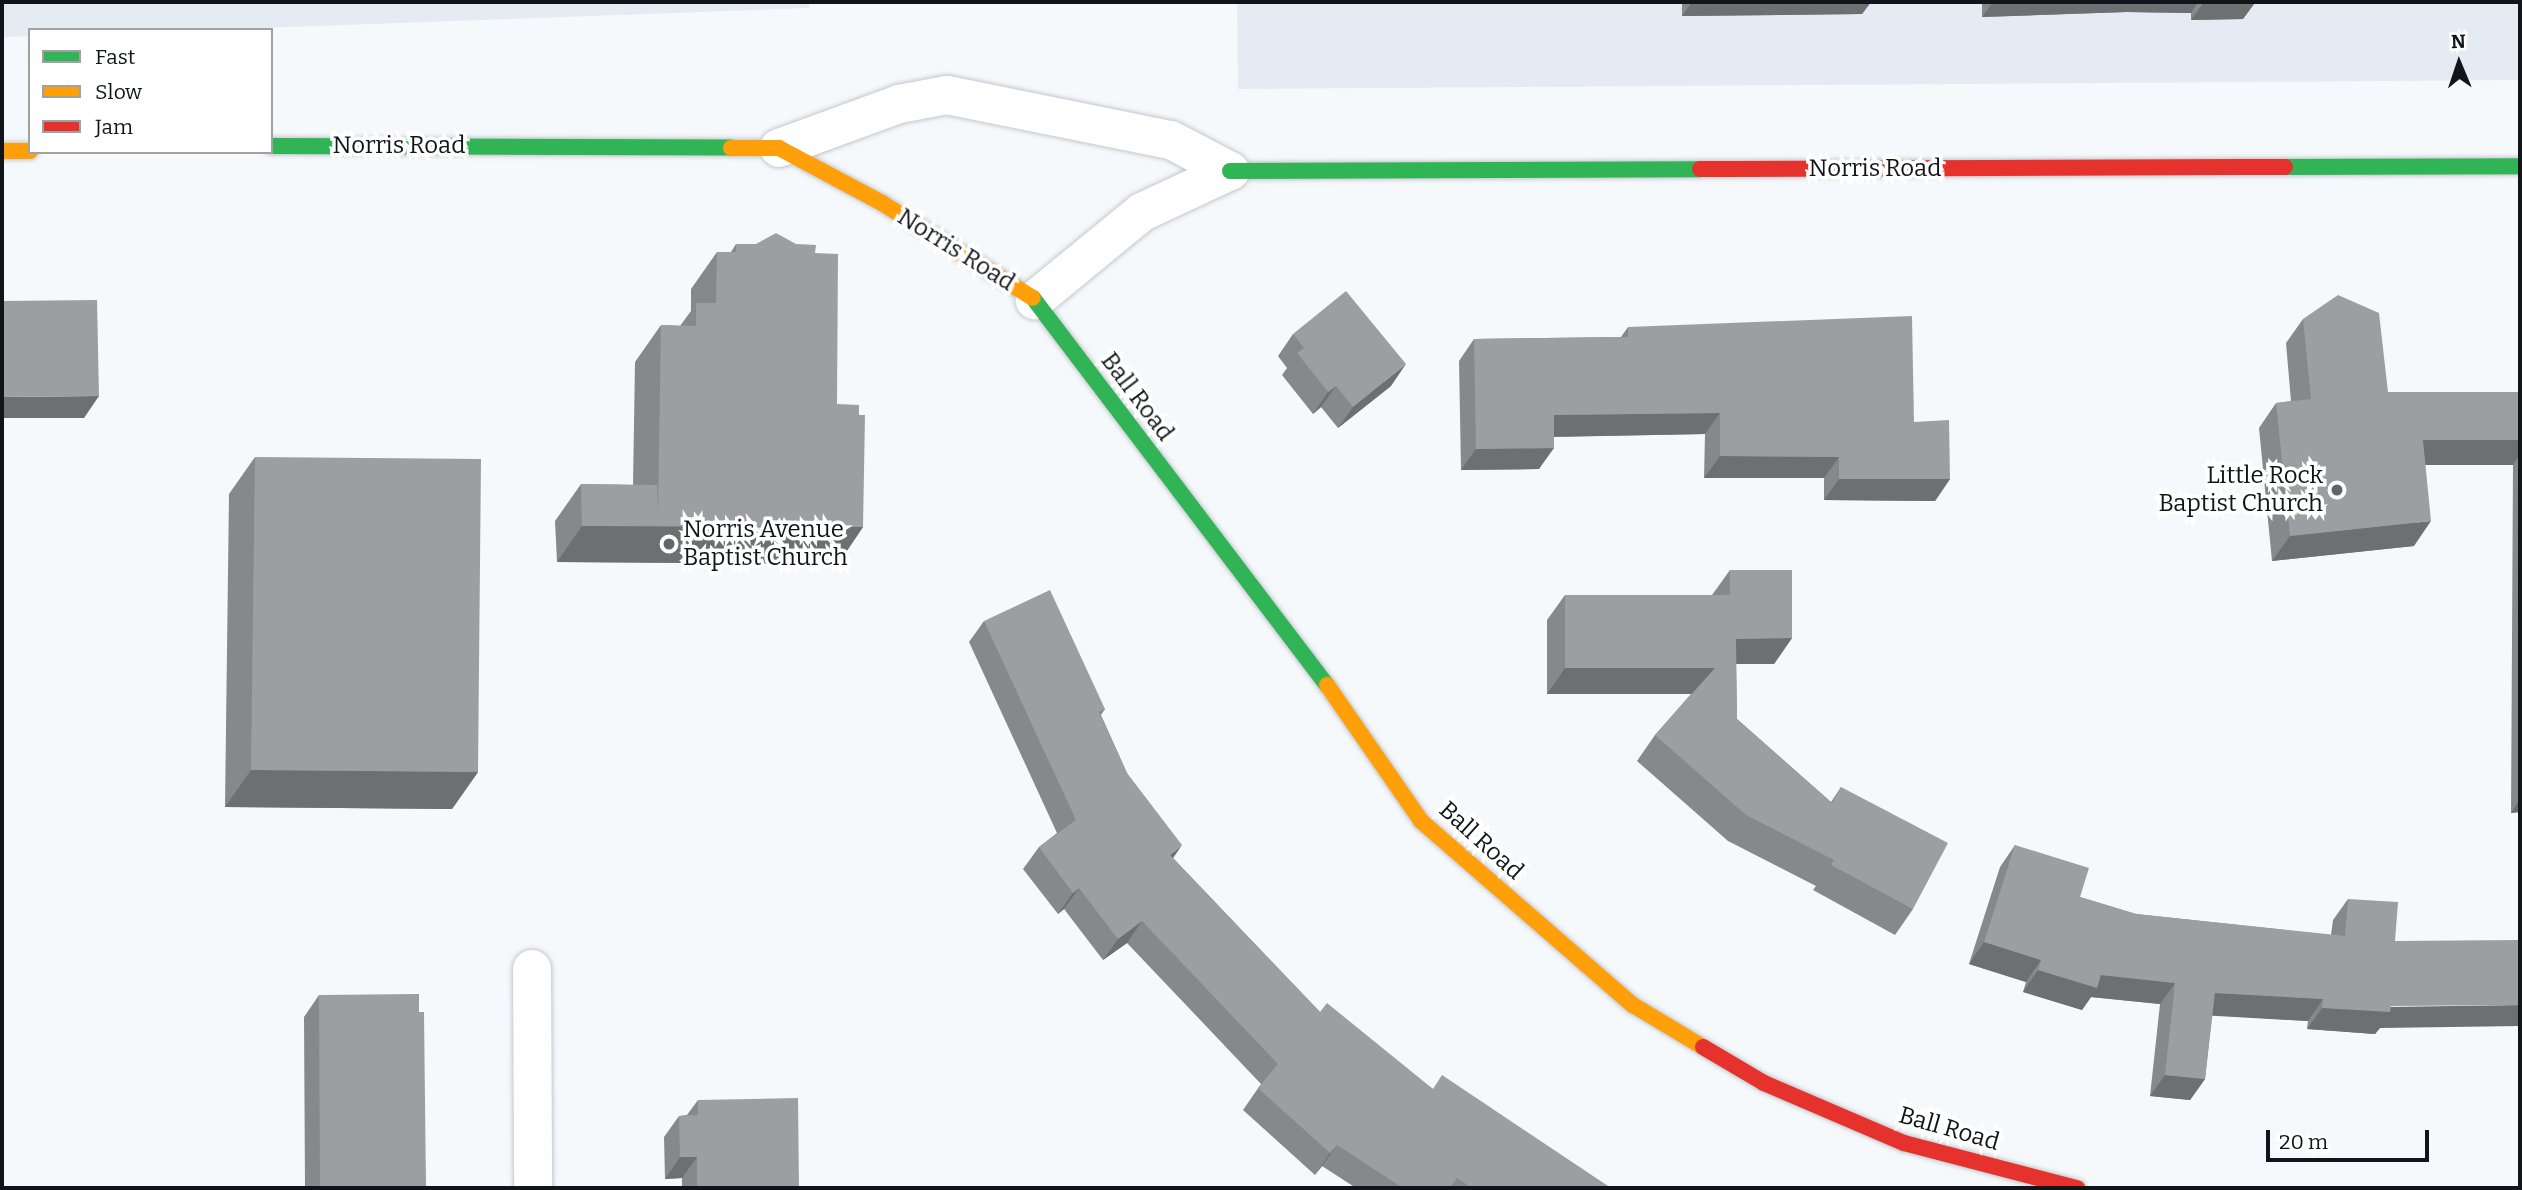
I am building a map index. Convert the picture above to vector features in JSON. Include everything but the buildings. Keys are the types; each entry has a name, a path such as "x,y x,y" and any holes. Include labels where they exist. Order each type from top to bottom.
{"main road":[{"name":"Norris Road","path":"273,146 779,149 882,203 1035,300"},
{"path":"2,151 28,151"},
{"name":"Norris Road","path":"1230,171 2520,166"},
{"name":"Ball Road","path":"1035,300 1304,652 1421,821 1633,1004 1764,1083 1904,1143 2077,1188"}],"street":[{"name":"Norris Road","path":"779,149 899,103 947,94 1171,140 1230,171"},
{"name":"Norris Road","path":"1035,300 1142,212 1230,171"},
{"path":"532,969 533,1188"}],"shaded area":[{"path":"2,2 809,2 809,8 262,28 28,28 28,36 2,37"},
{"path":"1237,2 2520,2 2520,80 1238,89"}],"traffic: fast":[{"path":"273,146 731,148"},
{"path":"2285,167 2520,166"},
{"path":"1230,171 1700,169"},
{"path":"1033,298 1327,685"}],"traffic: slow":[{"path":"731,148 779,148 882,203 1033,298"},
{"path":"2,151 28,151"},
{"path":"1327,685 1421,821 1633,1005 1703,1047"}],"traffic: jam":[{"path":"1700,169 2285,167"},
{"path":"1703,1047 1764,1083 1904,1143 2077,1188"}],"place":[{"name":"Little Rock Baptist Church","path":"2337,490"},
{"name":"Norris Avenue Baptist Church","path":"669,544"}]}
